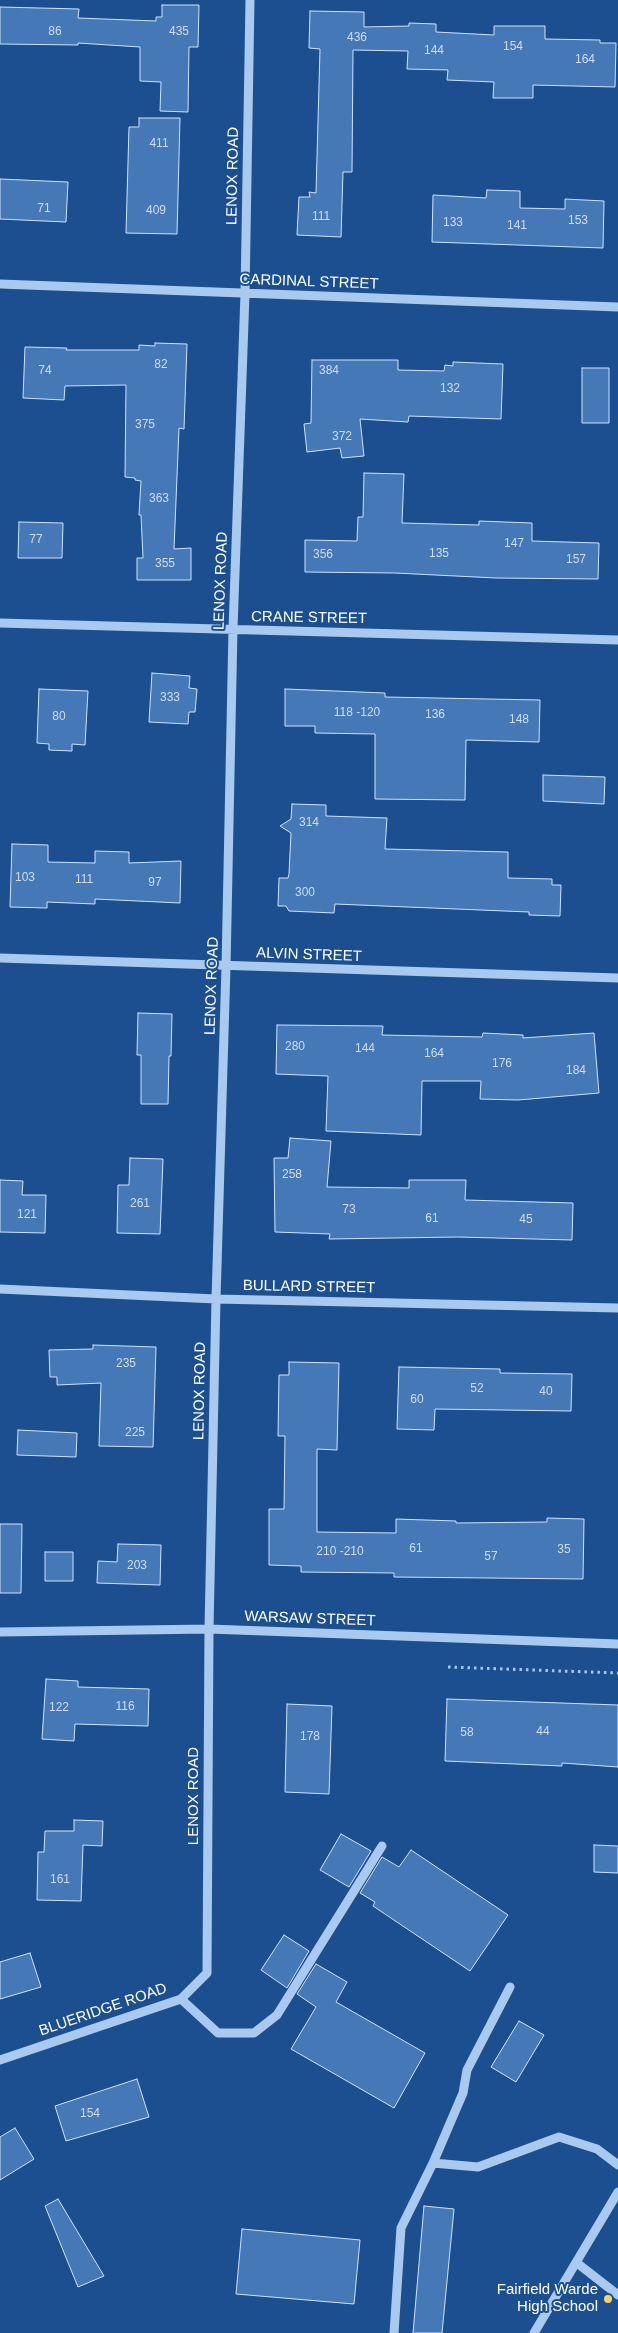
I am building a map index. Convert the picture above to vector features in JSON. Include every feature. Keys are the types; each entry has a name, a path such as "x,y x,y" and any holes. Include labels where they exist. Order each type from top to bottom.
{"street":[{"name":"LENOX ROAD","path":"207,1973 209,1629 216,1299 226,967 233,630 245,294 250,0"},
{"name":"CARDINAL STREET","path":"0,284 618,306"},
{"name":"CRANE STREET","path":"0,623 618,640"},
{"name":"ALVIN STREET","path":"0,958 226,967 618,978"},
{"name":"BULLARD STREET","path":"0,1289 216,1299 618,1308"},
{"name":"WARSAW STREET","path":"0,1632 209,1629 618,1644"},
{"path":"181,1999 218,2033 254,2033 277,2015 382,1846"},
{"name":"BLUERIDGE ROAD","path":"0,2060 181,1999 207,1973"},
{"path":"394,2333 401,2228 433,2163 463,2093 467,2070 510,1988"},
{"path":"433,2163 478,2167 559,2137 597,2149 618,2165"},
{"path":"534,2333 618,2192"},
{"path":"577,2263 618,2295"}],"path":[{"path":"448,1667 618,1673"}],"building":[{"path":"162,5 199,5 198,47 189,47 188,112 160,111 161,82 140,81 140,47 78,43 78,45 0,44 0,7 79,9 78,18 156,21 156,17 162,17"},
{"path":"310,11 364,12 364,27 409,26 409,23 436,24 436,32 494,35 494,26 545,26 545,39 600,40 600,43 616,43 615,87 533,85 533,98 493,98 494,82 447,80 448,70 407,69 408,51 353,50 352,172 343,172 341,237 297,235 299,197 310,197 309,192 316,193 320,49 309,48"},
{"path":"139,118 180,118 177,234 126,233 129,127 139,127"},
{"path":"0,179 68,182 66,222 0,219"},
{"path":"487,190 520,191 520,208 565,209 565,199 604,201 603,248 432,242 433,195 486,198"},
{"path":"155,343 187,344 184,429 179,428 174,549 191,548 191,580 137,580 137,558 143,558 141,515 139,515 141,481 125,477 126,385 65,386 64,400 23,398 25,347 67,348 66,350 139,350 139,345 155,346"},
{"path":"312,360 398,360 398,370 444,371 445,365 453,366 453,362 503,364 501,419 409,416 408,422 360,419 364,456 342,458 340,448 307,452 304,424 311,423"},
{"path":"582,368 609,368 609,423 582,423"},
{"path":"364,473 404,474 402,523 479,525 479,521 532,523 532,541 599,543 598,579 305,572 305,540 357,541 358,517 363,517"},
{"path":"19,522 63,523 62,558 18,558"},
{"path":"152,673 190,676 189,688 197,689 195,712 189,712 188,724 149,722"},
{"path":"39,689 88,691 85,745 72,744 72,751 49,750 49,744 37,743"},
{"path":"285,689 385,693 385,697 540,700 539,742 466,740 465,800 375,799 375,734 315,733 315,726 285,726"},
{"path":"543,775 605,777 604,804 543,801"},
{"path":"292,804 326,805 326,816 387,818 385,849 508,852 508,878 552,879 552,885 561,885 560,916 529,915 529,912 335,904 334,913 289,911 286,906 278,906 279,878 288,878 289,874 291,833 280,826 291,819"},
{"path":"12,844 48,845 48,862 95,863 95,851 129,852 129,863 181,861 180,903 95,899 95,904 47,902 47,908 10,907"},
{"path":"138,1013 172,1014 168,1104 141,1104 141,1055 137,1055"},
{"path":"277,1025 383,1026 382,1035 482,1037 483,1033 523,1035 523,1038 594,1033 599,1093 518,1100 480,1099 481,1081 422,1081 421,1135 326,1131 328,1076 276,1074"},
{"path":"290,1138 331,1141 327,1187 409,1188 409,1180 466,1180 465,1200 573,1203 572,1240 458,1237 329,1239 330,1234 275,1232 274,1158 288,1158"},
{"path":"130,1158 163,1159 160,1234 117,1233 118,1185 129,1185"},
{"path":"0,1180 23,1181 22,1195 46,1195 45,1233 0,1232"},
{"path":"93,1345 156,1347 153,1447 99,1446 101,1383 57,1385 57,1377 50,1377 49,1350 93,1349"},
{"path":"289,1362 339,1363 337,1450 317,1449 317,1532 396,1533 396,1519 456,1521 456,1523 547,1522 547,1518 584,1519 583,1579 394,1577 394,1573 301,1572 301,1566 269,1565 269,1509 284,1509 285,1436 278,1436 279,1375 289,1375"},
{"path":"399,1367 500,1369 500,1373 572,1374 571,1411 435,1409 434,1430 397,1429"},
{"path":"18,1430 77,1433 76,1457 17,1455"},
{"path":"0,1524 22,1524 21,1593 0,1593"},
{"path":"118,1544 161,1545 160,1585 97,1583 98,1561 117,1562"},
{"path":"45,1552 73,1552 73,1581 45,1581"},
{"path":"46,1679 78,1681 78,1687 149,1689 148,1726 75,1724 74,1741 42,1739"},
{"path":"447,1699 618,1705 618,1767 562,1763 562,1766 445,1761"},
{"path":"287,1704 332,1706 329,1794 285,1792"},
{"path":"74,1820 103,1821 102,1846 83,1845 81,1901 37,1900 38,1852 44,1852 45,1831 74,1831"},
{"path":"341,1834 371,1851 349,1887 320,1870"},
{"path":"594,1845 618,1846 618,1873 594,1872"},
{"path":"411,1850 508,1915 470,1971 373,1906 375,1902 360,1893 382,1857 399,1867"},
{"path":"284,1935 309,1951 287,1988 261,1970"},
{"path":"30,1953 41,1987 0,1999 0,1962"},
{"path":"316,1964 347,1982 336,2002 425,2053 394,2108 291,2049 316,2007 297,1994"},
{"path":"519,2021 544,2035 516,2082 491,2067"},
{"path":"137,2079 149,2117 66,2141 55,2106"},
{"path":"15,2128 34,2159 0,2180 0,2137"},
{"path":"58,2199 104,2276 78,2287 45,2206"},
{"path":"424,2206 454,2209 442,2333 413,2333"},
{"path":"242,2229 360,2240 354,2304 236,2294"}],"place":[{"name":"Fairfield Warde High School","path":"608,2299"}]}
